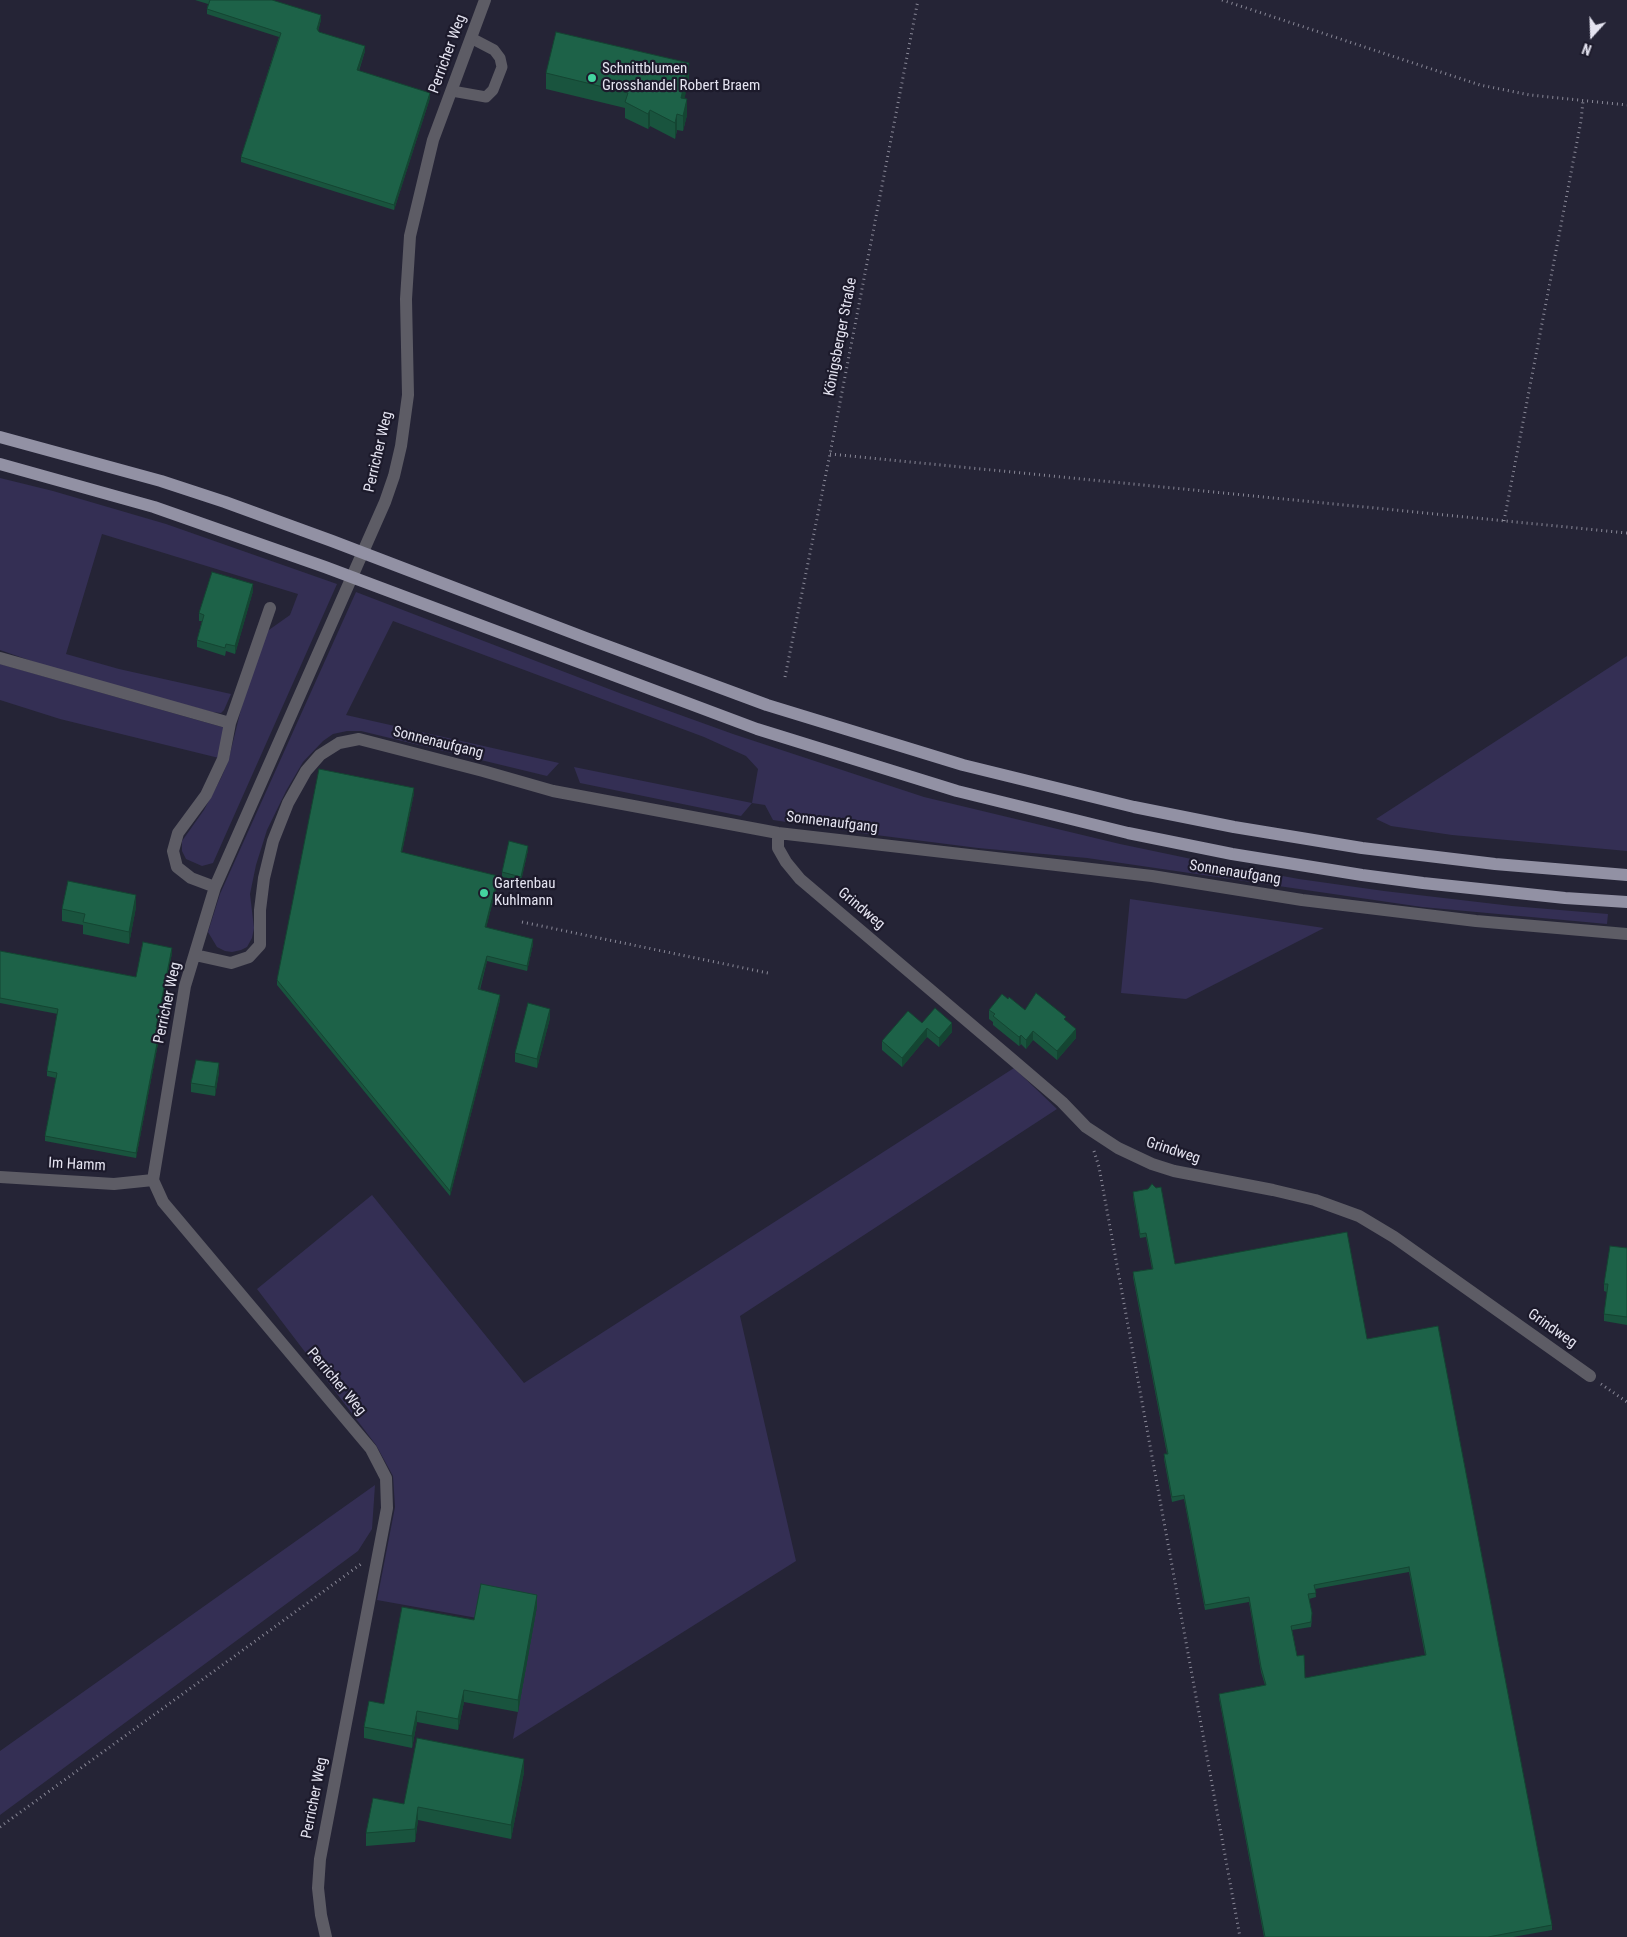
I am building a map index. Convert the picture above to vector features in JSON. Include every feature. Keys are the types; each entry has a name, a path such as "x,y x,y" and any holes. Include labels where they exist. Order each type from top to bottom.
{"main road":[{"path":"0,438 161,481 225,502 291,525 767,705 963,765 1134,807 1234,827 1362,848 1495,864 1627,875"},
{"path":"0,464 154,507 325,566 757,729 957,791 1128,833 1241,855 1423,883 1556,897 1627,902"}],"street":[{"name":"Perricher Weg","path":"326,1937 318,1888 320,1860 387,1508 386,1478 371,1449 163,1202 152,1180 185,986 215,887 385,502 394,476 401,446 408,395 406,299 410,236 433,140 485,0"},
{"path":"215,887 191,878 177,866 173,851 178,833 206,795 223,759 230,723 270,608"},
{"path":"0,658 230,723"},
{"name":"Sonnenaufgang","path":"195,955 231,963 249,957 260,945 260,910 264,878 273,841 288,803 306,771 320,755 339,743 359,739 553,791 778,833 1152,876 1302,900 1466,920 1627,934"},
{"name":"Grindweg","path":"778,833 778,848 786,862 800,879 1062,1102 1086,1127 1118,1148 1152,1164 1174,1171 1315,1200 1360,1216 1590,1376"},
{"name":"Im Hamm","path":"0,1177 114,1184 152,1180"}],"lane":[{"path":"452,91 486,97 493,90 502,67 500,58 494,50 471,38"}],"path":[{"name":"Königsberger Straße","path":"785,677 918,0"},
{"path":"1222,0 1480,85 1530,95 1627,105"},
{"path":"1504,521 1578,140 1583,101"},
{"path":"830,454 1627,533"},
{"path":"522,922 768,973"},
{"path":"1086,1127 1098,1167 1240,1937"},
{"path":"1590,1376 1627,1402"},
{"path":"0,1826 378,1551"}],"shaded area":[{"path":"0,478 53,491 166,524 337,584 213,863 202,866 186,859 182,851 182,841 204,810 228,762 242,705 266,632 290,615 298,594 102,534 66,654 119,669 231,694 221,713 63,672 0,650"},
{"path":"356,592 622,694 733,734 924,797 1120,844 1206,862 1299,879 1384,891 1512,906 1608,914 1607,924 1422,907 1087,858 978,848 773,820 765,805 752,803 758,769 746,756 704,737 393,621 346,715 559,763 547,776 361,731 333,734 323,741 303,762 267,830 256,865 250,894 254,928 252,938 247,947 241,950 225,951 217,947 208,932 220,894"},
{"path":"1627,656 1627,851 1452,835 1391,826 1376,819"},
{"path":"0,664 229,729 223,759 60,719 0,700"},
{"path":"574,767 752,803 741,816 580,783"},
{"path":"1130,899 1324,928 1186,999 1121,993"},
{"path":"1014,1068 1057,1109 740,1316 796,1561 513,1739 537,1606 477,1618 377,1600 395,1507 393,1476 376,1445 257,1289 372,1195 524,1383"},
{"path":"375,1485 372,1529 358,1551 0,1815 0,1751"}],"building":[{"path":"210,0 272,0 321,15 317,29 319,32 365,46 357,70 430,93 394,205 241,157 281,33 207,9"},
{"path":"556,32 689,63 681,98 687,99 683,116 677,114 675,123 650,110 648,114 625,102 628,93 546,73"},
{"path":"212,572 253,584 235,646 226,644 225,648 197,640 204,615 199,613"},
{"path":"319,769 414,788 401,852 498,876 485,927 533,939 527,966 487,956 478,989 500,995 450,1191 277,980"},
{"path":"509,841 528,846 521,877 502,872"},
{"path":"68,881 136,895 129,932 83,922 85,914 62,909"},
{"path":"143,942 172,948 156,1027 160,1028 136,1153 45,1136 57,1073 47,1071 58,1009 0,998 0,951 136,977"},
{"path":"1036,993 1066,1017 1064,1019 1076,1029 1057,1051 1033,1031 1026,1040 1021,1035 1019,1037 993,1016 995,1014 989,1010 1002,994 1008,999 1009,997 1025,1010"},
{"path":"528,1003 550,1009 537,1059 515,1053"},
{"path":"935,1008 952,1023 939,1038 927,1028 902,1058 882,1041 908,1011 922,1023"},
{"path":"196,1060 219,1063 215,1087 191,1083"},
{"path":"1152,1184 1156,1188 1161,1187 1175,1264 1347,1232 1367,1339 1438,1326 1552,1925 1488,1937 1265,1937 1219,1694 1266,1685 1249,1597 1205,1605 1184,1495 1172,1497 1164,1454 1168,1454 1133,1272 1153,1269 1146,1233 1140,1234 1133,1192 1148,1189","holes":["1409,1567 1426,1655 1305,1678 1304,1655 1297,1656 1291,1626 1311,1622 1312,1613 1308,1594 1316,1593 1314,1585"]},
{"path":"1610,1246 1627,1248 1627,1317 1604,1314 1608,1284 1604,1284"},
{"path":"481,1584 537,1595 518,1700 464,1690 458,1719 417,1711 412,1736 364,1727 369,1701 384,1704 402,1607 474,1620"},
{"path":"417,1738 524,1759 511,1825 418,1807 415,1829 366,1833 373,1798 404,1804"}],"place":[{"name":"Schnittblumen Grosshandel Robert Braem","path":"592,78"},
{"name":"Gartenbau Kuhlmann","path":"484,893"}]}
